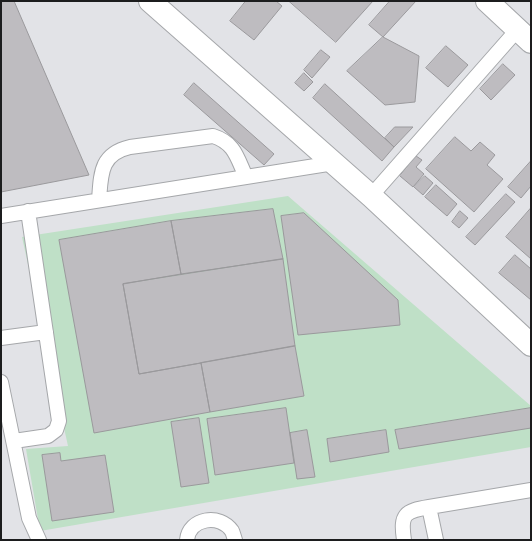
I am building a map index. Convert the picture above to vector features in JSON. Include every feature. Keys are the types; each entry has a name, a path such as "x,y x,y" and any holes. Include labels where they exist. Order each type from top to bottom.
{"street":[{"path":"150,1 371,196 531,345"},
{"path":"487,1 527,31"}],"lane":[{"path":"371,196 527,31"},
{"path":"99,200 101,176 104,165 110,156 120,150 130,148 213,136 223,139 230,145 246,177"},
{"path":"1,216 334,163"},
{"path":"14,441 48,436 56,430 59,421 28,211"},
{"path":"1,338 46,332"},
{"path":"1,382 29,518 39,540"},
{"path":"404,540 402,523 405,516 410,511 429,506 531,490"},
{"path":"429,506 436,540"},
{"path":"187,540 187,536 193,527 202,521 213,520 224,523 232,531 235,540"}],"green space":[{"path":"288,196 531,406 531,447 40,531 26,449 68,446 22,237"}],"building":[{"path":"1,1 14,1 89,175 1,192"},
{"path":"246,1 276,1 282,6 254,40 230,21"},
{"path":"289,1 373,1 336,42"},
{"path":"390,1 416,1 383,37 369,25"},
{"path":"383,37 419,56 415,102 385,105 347,71"},
{"path":"446,46 468,65 448,87 426,68"},
{"path":"321,50 330,57 312,78 304,70"},
{"path":"503,64 515,75 491,100 480,89"},
{"path":"304,73 313,82 304,91 295,83"},
{"path":"194,83 274,154 264,165 184,95"},
{"path":"325,84 394,147 382,161 313,98"},
{"path":"395,127 413,127 394,147 385,138"},
{"path":"455,137 471,151 480,142 495,155 487,165 503,179 474,212 426,169"},
{"path":"416,156 422,160 416,167 424,174 413,187 400,176"},
{"path":"531,161 531,186 521,198 508,187"},
{"path":"425,176 433,183 423,195 414,187"},
{"path":"436,185 457,204 447,216 425,197"},
{"path":"506,194 515,202 475,245 466,237"},
{"path":"531,208 531,259 506,237"},
{"path":"273,209 283,259 181,274 171,221"},
{"path":"460,211 468,218 459,228 452,222"},
{"path":"304,213 398,300 400,325 298,335 281,216"},
{"path":"171,221 181,274 123,284 139,374 201,363 210,412 94,433 59,240"},
{"path":"515,255 531,269 531,300 499,273"},
{"path":"283,259 295,346 139,374 123,284"},
{"path":"295,346 304,396 210,412 201,363"},
{"path":"286,408 294,463 215,475 207,419"},
{"path":"531,408 531,428 399,449 395,430"},
{"path":"199,418 209,483 181,487 171,422"},
{"path":"307,430 315,477 297,479 290,433"},
{"path":"386,430 389,452 330,462 327,439"},
{"path":"60,453 61,461 105,455 114,512 52,521 42,455"}]}
